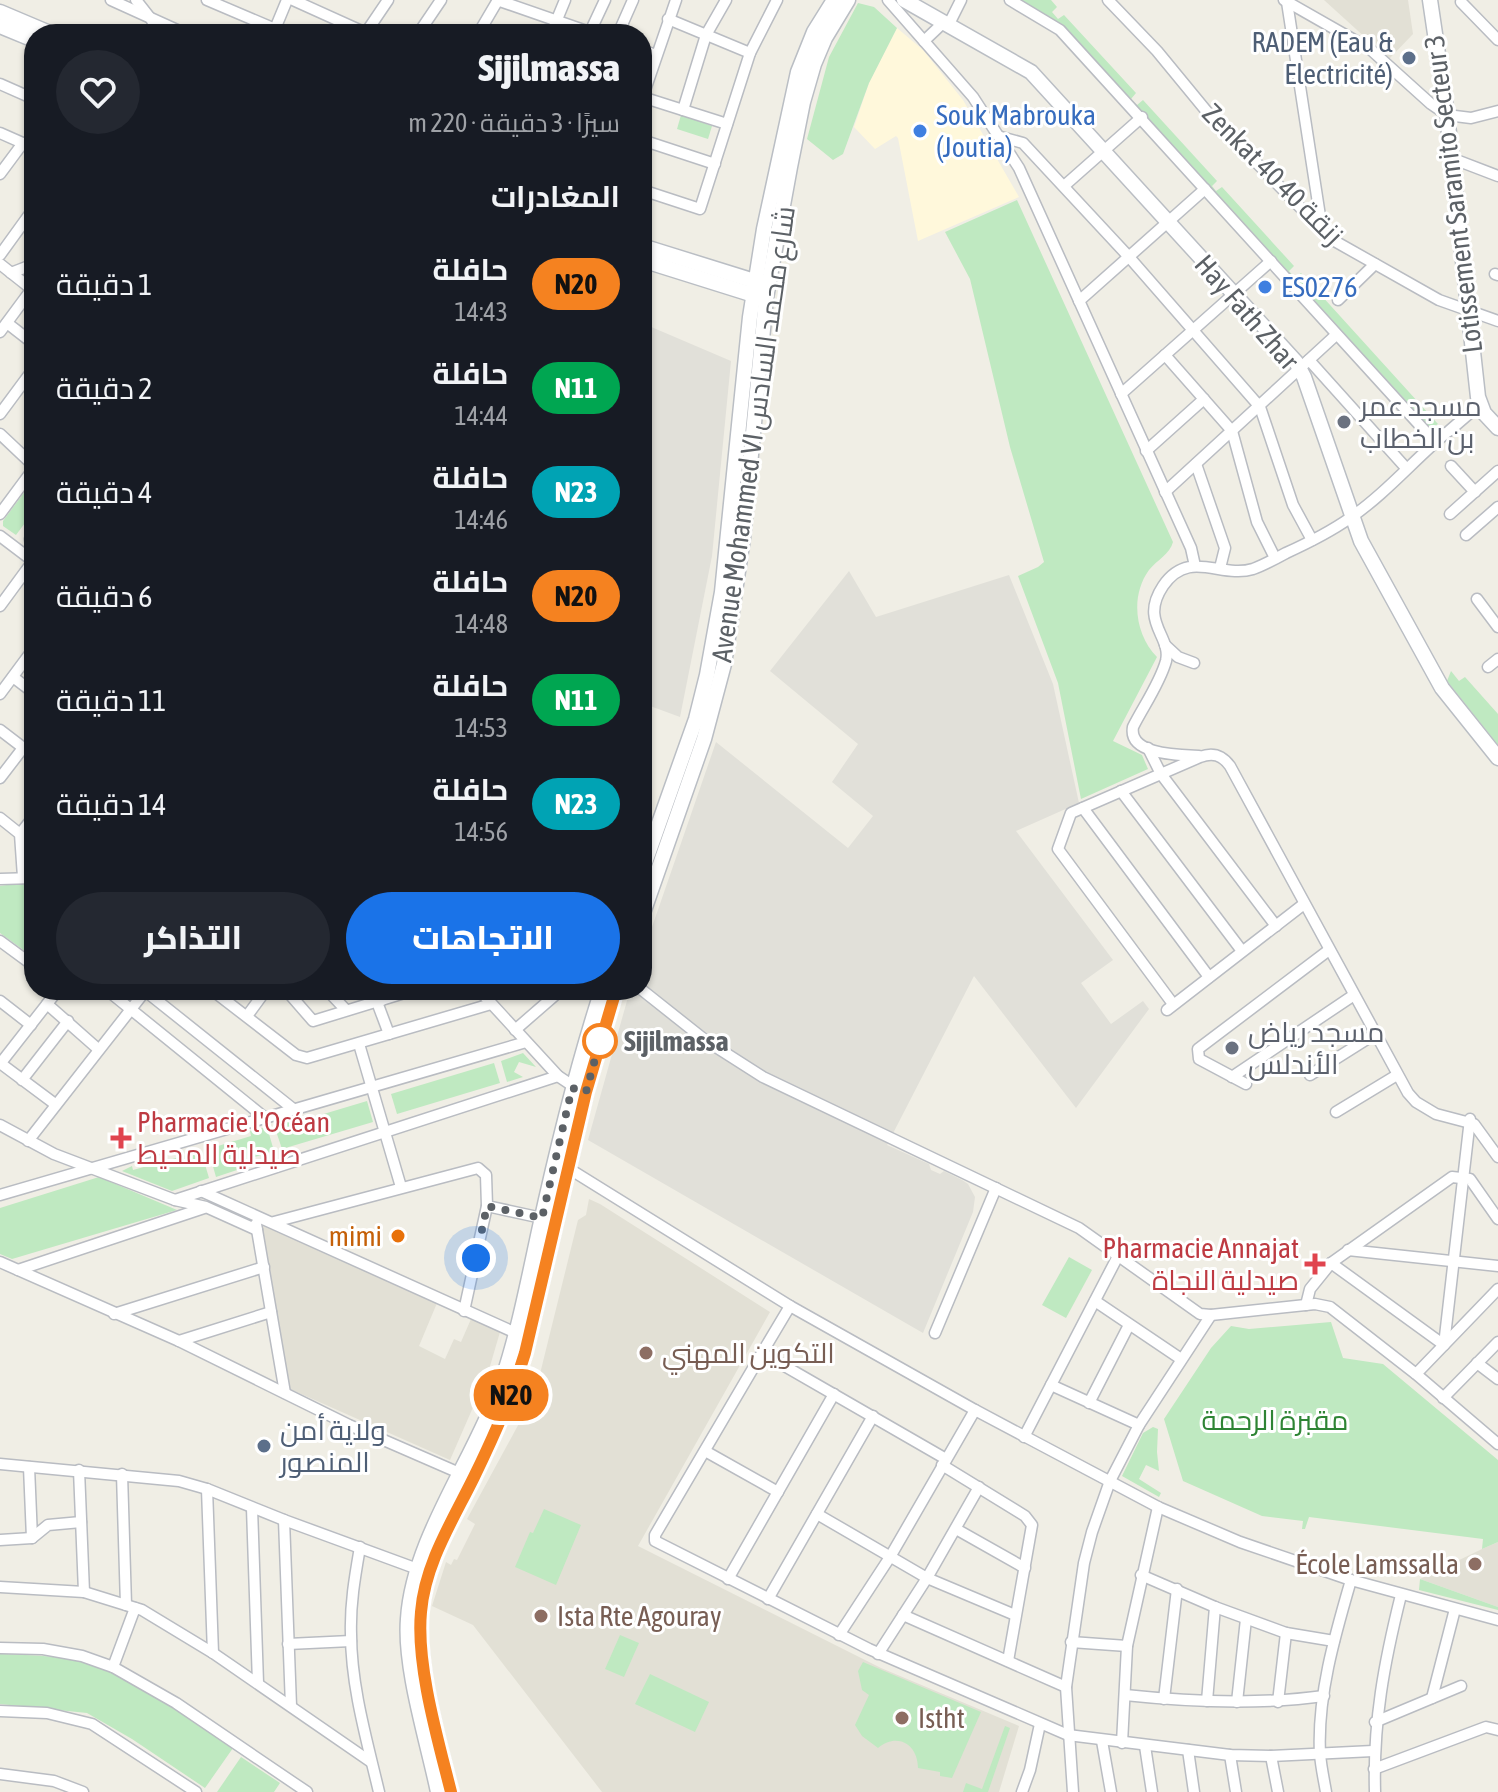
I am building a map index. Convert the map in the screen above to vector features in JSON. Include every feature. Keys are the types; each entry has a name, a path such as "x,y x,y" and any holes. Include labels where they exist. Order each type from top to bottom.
{"main road":[{"name":"Avenue Mohammed VI شارع محمد السادس","path":"652,884 702,721 717,627 736,538 760,290 798,72 814,32 834,0"},
{"name":"Avenue Mohammed VI شارع محمد السادس","path":"760,290 810,76 825,38 848,0"},
{"name":"Hay Fath Zhar","path":"904,0 1031,72 1234,294 1305,364 1361,541 1442,688 1498,758"},
{"name":"Lotissement Saramito Secteur 3","path":"1430,0 1447,115 1467,311 1481,407"},
{"path":"0,12 28,24"},
{"path":"0,26 24,36"},
{"path":"652,250 760,290"},
{"path":"652,263 760,290"},
{"path":"1481,407 1498,428"},
{"name":"Avenue Mohammed VI شارع محمد السادس","path":"652,846 702,721"},
{"path":"467,1476 504,1413 525,1353 562,1164 600,1000"},
{"path":"579,1090 612,1000"},
{"path":"438,1792 408,1637 409,1605 467,1476 501,1384 542,1218 562,1164"},
{"path":"423,1571 420,1634 451,1792"}],"street":[{"path":"111,0 163,24"},
{"path":"136,0 154,24"},
{"path":"207,0 263,24"},
{"path":"277,24 287,0"},
{"path":"293,0 346,24"},
{"path":"425,24 441,0"},
{"path":"484,24 497,0 567,24"},
{"path":"555,24 565,0"},
{"path":"596,24 605,0"},
{"path":"622,24 633,0"},
{"path":"652,67 676,0"},
{"path":"683,110 706,35 726,0"},
{"path":"652,193 700,209 750,53 777,0"},
{"path":"888,0 973,97 1001,137 1025,182 1191,548 1195,566"},
{"path":"924,41 947,23 961,0"},
{"path":"1010,0 1060,30 1435,442"},
{"name":"Zenkat 40 زنقة 40","path":"1108,0 1157,51 1208,113 1331,239 1439,300 1498,321"},
{"path":"371,24 384,1"},
{"path":"1286,1 1370,49 1447,115 1471,118 1498,111"},
{"path":"1286,1 1323,231"},
{"path":"1461,2 1498,40"},
{"path":"668,19 750,53"},
{"path":"652,54 656,55"},
{"path":"0,84 24,95"},
{"path":"652,101 727,124"},
{"path":"1064,186 1142,117"},
{"path":"0,133 24,143"},
{"path":"1001,137 1023,143 1129,257 1260,407 1293,505 1312,540"},
{"path":"652,143 715,164"},
{"path":"0,174 24,150"},
{"path":"1451,158 1498,176"},
{"path":"1079,301 1205,189"},
{"path":"1291,200 1304,199 1315,190"},
{"path":"0,255 24,222"},
{"path":"1121,394 1271,261"},
{"path":"0,264 24,283"},
{"path":"1338,300 1375,264"},
{"path":"11,273 24,268"},
{"path":"24,301 3,327 24,339"},
{"path":"1165,492 1336,335"},
{"path":"1165,355 1232,431 1257,522 1275,558"},
{"path":"1305,364 1406,468"},
{"path":"0,414 24,382"},
{"path":"1146,451 1204,399"},
{"path":"1194,663 1178,657 1165,645 1157,631 1154,614 1157,599 1164,585 1175,574 1195,566 1241,572 1312,540 1352,517 1435,442 1481,407"},
{"path":"0,434 24,454"},
{"path":"1196,464 1225,548 1220,568"},
{"path":"1451,466 1475,492"},
{"path":"1450,514 1498,471"},
{"path":"0,514 24,474"},
{"path":"1466,535 1498,507"},
{"path":"0,536 24,554"},
{"path":"0,606 24,574"},
{"path":"1477,599 1498,627"},
{"path":"1165,645 1166,663 1132,731 1136,742 1148,748 1200,757"},
{"path":"1488,667 1498,659"},
{"path":"0,694 24,662"},
{"path":"13,677 24,685"},
{"path":"0,730 23,748 0,778"},
{"path":"1148,748 1161,774 1276,926"},
{"path":"1304,904 1170,1007 1058,849 1071,813 1200,757 1214,754 1226,760 1408,1093 1436,1114 1469,1120 1498,1157"},
{"path":"1121,791 1242,951"},
{"path":"1083,808 1209,977"},
{"path":"0,818 20,834 24,856"},
{"path":"20,834 24,829"},
{"path":"0,879 24,877"},
{"path":"1,944 24,959"},
{"path":"1246,1084 1199,1059 1198,1049 1329,950"},
{"path":"1232,1077 1354,995"},
{"path":"652,998 705,1040 763,1077 1079,1228 1191,1309 1211,1315 1324,1305 1338,1312 1498,1444"},
{"path":"50,1000 0,1063 55,1104"},
{"path":"119,1000 264,1117"},
{"path":"28,1141 137,1000"},
{"path":"157,1000 292,1108"},
{"path":"231,1000 302,1058 491,1004"},
{"path":"247,1016 259,1000"},
{"path":"295,1000 313,1021 382,1000"},
{"path":"336,1000 346,1010"},
{"path":"488,1000 558,1076 579,1090"},
{"path":"515,1030 550,1000"},
{"path":"0,1001 31,1025"},
{"path":"379,1001 389,1034"},
{"path":"47,1004 98,1049"},
{"path":"22,1080 68,1021"},
{"path":"1310,1075 1375,1034"},
{"path":"0,1195 526,1042"},
{"path":"359,1044 401,1187"},
{"path":"1336,1112 1397,1075"},
{"path":"175,1200 558,1076"},
{"path":"1444,1345 1469,1120"},
{"path":"0,1125 54,1154 175,1200 206,1207 257,1230"},
{"path":"562,1164 790,1306 1024,1437 1158,1507 1240,1542 1351,1580 1498,1620"},
{"path":"274,1222 478,1168 486,1175 487,1206 464,1311"},
{"path":"1306,1305 1310,1289 1331,1263 1452,1177 1470,1179 1498,1219"},
{"path":"935,1333 996,1188"},
{"path":"201,1191 516,1333"},
{"path":"487,1206 542,1218"},
{"path":"18,1270 206,1207"},
{"path":"254,1214 285,1393"},
{"path":"1348,1250 1498,1266"},
{"path":"1024,1437 1118,1256"},
{"path":"0,1262 179,1341 349,1425 467,1476"},
{"path":"1331,1263 1444,1345"},
{"path":"114,1314 264,1267"},
{"path":"1416,1374 1498,1289"},
{"path":"1095,1301 1181,1359"},
{"path":"790,1306 655,1538 658,1544 878,1654 1068,1735 1230,1755 1373,1751"},
{"path":"179,1341 271,1312"},
{"path":"1073,1792 1066,1687 1086,1552 1110,1481 1139,1425 1211,1315"},
{"path":"1089,1403 1129,1325"},
{"path":"1443,1398 1498,1342"},
{"path":"762,1353 873,1416 1031,1522 1033,1534 1008,1661"},
{"path":"1477,1363 1498,1379"},
{"path":"1051,1385 1139,1425"},
{"path":"728,1579 834,1394"},
{"path":"839,1635 890,1557 975,1410"},
{"path":"768,1599 873,1416"},
{"path":"705,1451 778,1492"},
{"path":"0,1464 179,1481 423,1571"},
{"path":"29,1467 32,1538"},
{"path":"79,1470 84,1592"},
{"path":"113,1667 131,1606 122,1474"},
{"path":"878,1654 927,1578 979,1487"},
{"path":"207,1489 213,1653"},
{"path":"1122,1743 1127,1646 1158,1507"},
{"path":"252,1508 258,1683"},
{"path":"817,1514 927,1578 1015,1615"},
{"path":"284,1520 291,1706"},
{"path":"0,1540 32,1538 48,1525 81,1522"},
{"path":"956,1529 1025,1568"},
{"path":"360,1547 351,1609 353,1670 379,1792"},
{"path":"1141,1575 1286,1633 1334,1641"},
{"path":"1326,1792 1320,1753 1324,1696 1334,1641 1351,1580"},
{"path":"0,1587 84,1592 161,1619 371,1762"},
{"path":"1164,1699 1177,1589"},
{"path":"1375,1792 1375,1722 1386,1655 1401,1595"},
{"path":"1207,1701 1215,1607"},
{"path":"1432,1698 1455,1609"},
{"path":"903,1615 1066,1687"},
{"path":"1237,1702 1246,1619"},
{"path":"1278,1702 1286,1633"},
{"path":"288,1644 351,1641"},
{"path":"1071,1642 1127,1646"},
{"path":"0,1648 43,1649 82,1656 113,1667 176,1703 307,1792"},
{"path":"1375,1722 1461,1686"},
{"path":"1125,1695 1237,1702 1278,1702 1324,1696"},
{"path":"1,1714 47,1713 92,1724 196,1792"},
{"path":"1022,1792 1040,1724"},
{"path":"1374,1769 1486,1727 1498,1730"},
{"path":"1102,1741 1111,1792"},
{"path":"1145,1746 1152,1792"},
{"path":"1188,1750 1194,1792"},
{"path":"1230,1755 1236,1792"},
{"path":"1271,1756 1278,1792"},
{"path":"0,1774 37,1778 83,1792"},
{"path":"31,1792 37,1778"}],"shaded area":[{"path":"1324,0 1408,0 1413,34 1389,59"},
{"name":"Souk Mabrouka (Joutia)","path":"897,28 923,50 963,100 1019,197 918,241 898,138 896,136 875,149 854,127 869,83"},
{"path":"652,327 731,361 712,556 680,717 652,707"},
{"path":"849,571 876,617 1009,575 1053,684 1079,803 1016,831 1113,960 1081,983 1111,1024 1143,1001 1149,1009 1076,1108 974,976 887,1145 929,1164 931,1170 940,1174 944,1171 962,1180 975,1197 973,1212 923,1333 588,1140 627,1000 652,1000 652,927 716,742 848,848 873,816 832,782 858,744 770,671"},
{"path":"589,1199 770,1312 638,1546 881,1668 1019,1726 999,1792 602,1792 473,1625 432,1606 446,1562 451,1565 454,1559 457,1560 475,1524 467,1519 535,1394 578,1220 586,1215"},
{"path":"262,1225 437,1303 419,1346 445,1359 454,1339 461,1342 471,1319 500,1332 488,1373 450,1460 290,1389"},
{"name":"École Lamssalla","path":"1498,1542 1498,1607 1420,1579 1482,1549"}],"green space":[{"path":"1020,0 1051,0 1057,7 1052,12 1058,19 1064,15 1136,93 1131,99 1137,105 1143,100 1217,181 1212,186 1216,191 1222,187 1294,266 1289,271 1295,278 1301,273 1438,424 1429,426 1066,28"},
{"path":"858,3 874,7 897,28 869,83 843,154 833,160 807,139 829,57"},
{"path":"681,115 712,126 708,139 677,129"},
{"path":"1017,200 1173,542 1149,570 1139,591 1140,627 1157,657 1113,741 1142,755 1148,769 1081,799 1058,683 1018,576 1044,562 1010,447 970,279 945,232"},
{"path":"24,493 24,524 16,535 3,526 3,521"},
{"path":"1451,671 1459,681 1465,677 1498,714 1498,745 1447,681"},
{"path":"24,882 24,950 0,933 0,886"},
{"path":"523,1053 536,1067 519,1062 514,1072 523,1077 507,1082 501,1061"},
{"path":"494,1063 500,1083 397,1114 391,1094"},
{"path":"367,1101 373,1122 282,1149 274,1125 294,1118 297,1122"},
{"path":"267,1127 274,1151 235,1163 237,1170 216,1177 208,1149 251,1136 250,1131"},
{"path":"201,1151 209,1178 172,1191 122,1171 132,1166 133,1170"},
{"path":"99,1177 177,1210 12,1259 0,1254 0,1208"},
{"path":"1069,1257 1092,1270 1066,1318 1042,1305"},
{"name":"مقبرة الرحمة","path":"1331,1322 1343,1358 1383,1364 1498,1460 1498,1542 1482,1549 1483,1539 1309,1517 1305,1529 1302,1529 1303,1521 1262,1516 1183,1481 1164,1419 1211,1348 1231,1326 1249,1329"},
{"path":"1153,1427 1158,1429 1159,1471 1146,1465 1139,1479 1161,1493 1159,1497 1122,1476 1143,1433"},
{"path":"544,1509 581,1525 556,1585 515,1567"},
{"path":"1420,1579 1498,1607 1498,1610 1419,1590"},
{"path":"620,1635 639,1643 624,1677 605,1669"},
{"path":"0,1654 61,1658 102,1668 160,1698 233,1748 205,1788 87,1713 0,1704"},
{"path":"863,1662 981,1712 952,1778 918,1768 914,1752 905,1743 892,1741 878,1748 862,1736 855,1725 869,1695 862,1690 858,1671"},
{"path":"650,1674 709,1702 695,1732 635,1704"},
{"path":"1005,1726 1010,1728 988,1792 963,1792 966,1783 982,1789"},
{"path":"241,1757 280,1783 274,1792 217,1792"}],"bus line":[{"name":"N20","path":"451,1792 422,1655 420,1613 425,1584 438,1548 516,1384 586,1092 613,1000"}],"place":[{"name":"RADEM (Eau & Electricité)","path":"1409,58"},
{"name":"Souk Mabrouka (Joutia)","path":"920,131"},
{"name":"ES0276","path":"1265,287"},
{"name":"مسجد عمر بن الخطاب","path":"1344,422"},
{"name":"Sijilmassa","path":"600,1041"},
{"name":"مسجد رياض الأندلس","path":"1232,1048"},
{"name":"Pharmacie l'Océan صيدلية المحيط","path":"121,1138"},
{"name":"mimi","path":"398,1236"},
{"name":"Pharmacie Annajat صيدلية النجاة","path":"1315,1264"},
{"name":"التكوين المهني","path":"646,1353"},
{"name":"ولاية أمن المنصور","path":"264,1446"},
{"name":"École Lamssalla","path":"1475,1564"},
{"name":"Ista Rte Agouray","path":"541,1616"},
{"name":"Istht","path":"902,1718"}],"route":[{"path":"476,1258 487,1206 542,1218 572,1088 586,1092 600,1041"}]}
